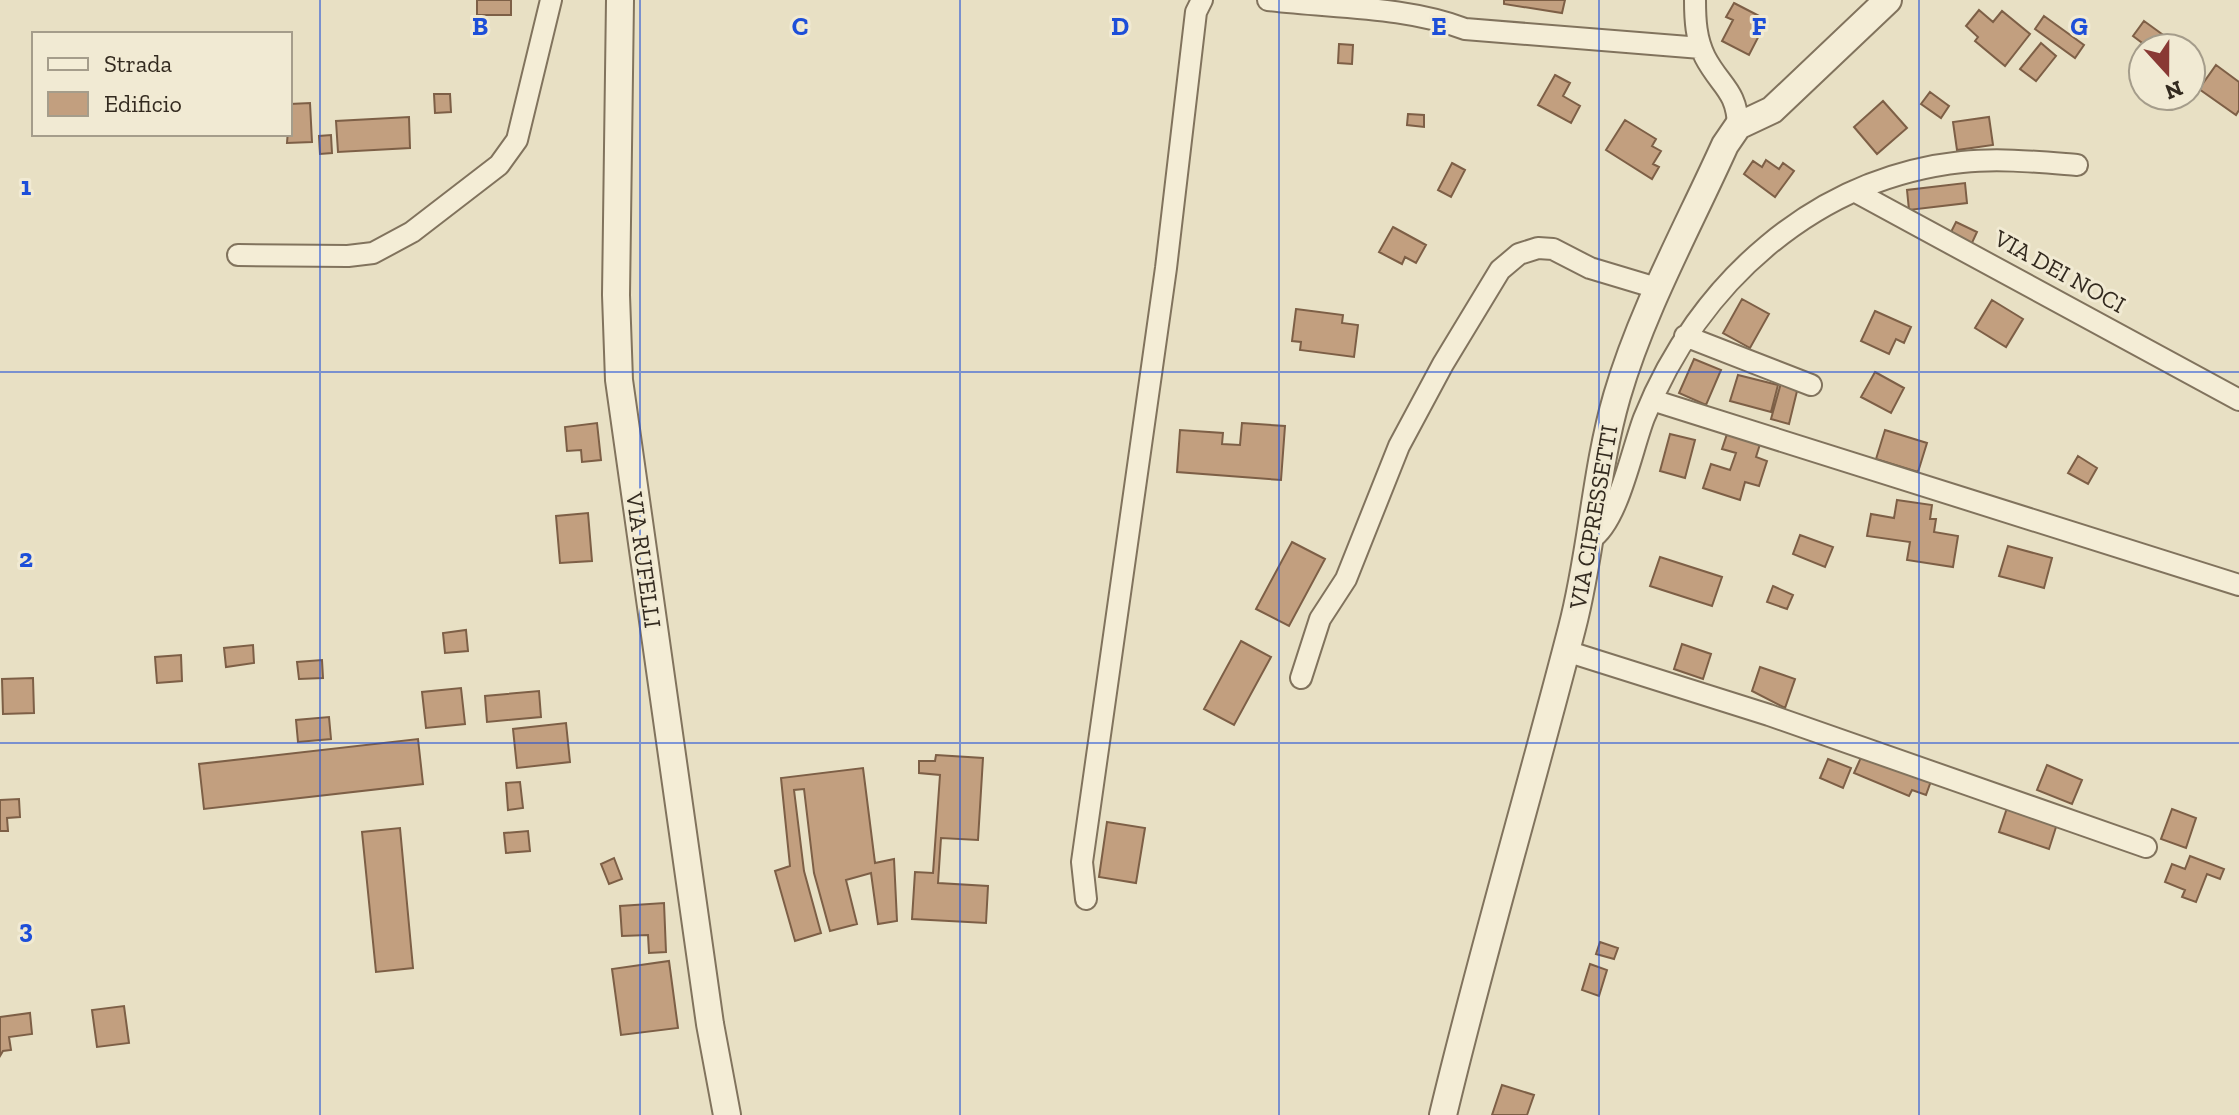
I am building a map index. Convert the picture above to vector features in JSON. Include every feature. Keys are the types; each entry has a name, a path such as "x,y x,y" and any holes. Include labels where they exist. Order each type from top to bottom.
{"street":[{"path":"238,255 348,256 373,253 412,232 499,165 515,147 551,0"},
{"name":"VIA RUFELLI","path":"620,0 616,295 619,380 704,977 727,1115"},
{"path":"1086,899 1084,846 1166,268 1196,12 1202,0"},
{"path":"1268,0 1360,11 1401,11 1436,18 1465,29 1701,48"},
{"path":"1695,0 1696,28 1701,48 1734,96 1738,126 1772,110 1888,0"},
{"name":"VIA CIPRESSETTI","path":"1443,1115 1510,847 1566,651 1591,539 1613,411 1631,356 1660,289 1725,145 1738,126"},
{"path":"1591,539 1601,532 1609,517 1652,400 1685,336 1732,276 1762,248 1810,214 1854,191 1902,174 1966,162 2077,165"},
{"name":"VIA DEI NOCI","path":"1854,191 2239,400"},
{"path":"1301,678 1320,619 1346,579 1399,446 1443,364 1500,270 1519,254 1538,248 1553,249 1590,268 1660,289"},
{"path":"1685,336 1811,385"},
{"path":"1652,400 2239,585"},
{"path":"1566,651 1769,715 2146,847"}],"building":[{"path":"477,0 511,0 511,15 477,15"},
{"path":"1504,0 1565,0 1562,13 1504,4"},
{"path":"1734,3 1767,20 1749,55 1722,41 1733,20 1726,17"},
{"path":"1979,10 1993,22 2002,11 2030,34 2005,66 1975,41 1978,37 1966,26"},
{"path":"2044,16 2084,45 2075,58 2035,29"},
{"path":"2144,21 2159,32 2136,32"},
{"path":"2041,43 2056,56 2036,81 2020,69"},
{"path":"1339,44 1353,45 1352,64 1338,63"},
{"path":"2216,65 2239,82 2239,110 2236,115 2207,95 2207,78"},
{"path":"1555,75 1570,83 1563,96 1580,106 1571,123 1538,105"},
{"path":"1930,92 1949,106 1941,118 1921,104"},
{"path":"434,94 450,94 451,112 435,113"},
{"path":"1883,101 1907,128 1877,154 1854,127"},
{"path":"310,103 312,142 287,143 288,136 292,136 292,104"},
{"path":"1408,114 1424,115 1424,127 1407,125"},
{"path":"409,117 410,148 338,152 336,121"},
{"path":"1989,117 1993,145 1957,150 1953,122"},
{"path":"1625,120 1656,139 1652,146 1661,151 1653,164 1659,167 1652,179 1606,150"},
{"path":"331,135 332,153 320,154 319,136"},
{"path":"1766,160 1779,169 1783,163 1794,171 1775,197 1744,174 1753,161 1762,167"},
{"path":"1452,163 1465,170 1451,197 1438,190"},
{"path":"1965,183 1967,203 1909,210 1907,190"},
{"path":"1956,222 1977,232 1971,245 1950,234"},
{"path":"1393,227 1426,245 1416,263 1405,257 1402,264 1379,252"},
{"path":"1742,299 1769,314 1750,348 1723,333"},
{"path":"1992,300 2023,319 2006,347 1975,328"},
{"path":"1296,309 1343,315 1342,323 1358,325 1354,357 1300,350 1301,342 1292,341"},
{"path":"1875,311 1911,327 1904,343 1896,339 1889,354 1861,341"},
{"path":"1694,359 1721,370 1706,405 1679,393"},
{"path":"1875,372 1904,388 1891,413 1861,397"},
{"path":"1738,375 1778,385 1771,412 1730,401"},
{"path":"1781,383 1798,387 1789,424 1771,419"},
{"path":"597,423 601,460 582,462 581,450 567,451 565,427"},
{"path":"1242,423 1285,426 1281,480 1177,472 1180,430 1223,433 1222,444 1240,445"},
{"path":"1885,430 1927,443 1918,472 1876,459"},
{"path":"1728,431 1761,441 1756,457 1767,461 1759,486 1745,482 1740,500 1703,488 1711,464 1730,470 1736,453 1722,449"},
{"path":"1670,434 1695,440 1685,478 1660,471"},
{"path":"2078,456 2097,468 2088,484 2068,473"},
{"path":"1897,500 1932,505 1930,519 1936,519 1934,532 1958,536 1953,567 1907,560 1910,542 1867,536 1871,514 1894,518"},
{"path":"588,513 592,561 560,563 556,516"},
{"path":"1800,535 1833,547 1825,567 1793,554"},
{"path":"1292,542 1325,559 1289,626 1256,609"},
{"path":"2008,546 2052,558 2044,588 1999,576"},
{"path":"1660,557 1722,577 1712,606 1650,586"},
{"path":"1773,586 1793,595 1787,609 1767,602"},
{"path":"466,630 468,651 445,653 443,633"},
{"path":"1241,641 1271,657 1234,725 1204,709"},
{"path":"1682,644 1711,654 1703,679 1674,669"},
{"path":"253,645 254,663 226,667 224,648"},
{"path":"181,655 182,681 157,683 155,657"},
{"path":"322,660 323,678 299,679 297,662"},
{"path":"1760,667 1795,679 1785,708 1752,691"},
{"path":"33,678 34,713 3,714 2,679"},
{"path":"461,688 465,724 426,728 422,692"},
{"path":"539,691 541,717 487,722 485,696"},
{"path":"329,717 331,739 298,742 296,720"},
{"path":"566,723 570,762 517,768 513,729"},
{"path":"418,739 423,784 204,809 199,764"},
{"path":"1863,753 1931,781 1926,795 1912,790 1909,796 1854,773"},
{"path":"936,755 983,758 978,840 941,838 938,883 988,886 986,923 912,919 915,872 933,873 940,775 919,773 919,761 935,761"},
{"path":"1828,759 1851,768 1843,788 1820,778"},
{"path":"2047,765 2082,780 2072,804 2037,790"},
{"path":"863,768 875,863 894,859 897,921 878,924 871,873 846,880 857,924 830,931 814,873 804,789 794,790 804,871 821,933 795,941 775,871 790,866 781,778"},
{"path":"520,782 523,808 508,810 506,783"},
{"path":"19,799 20,817 7,818 8,831 0,831 0,800"},
{"path":"2007,808 2057,824 2049,849 1999,832"},
{"path":"2172,809 2196,818 2186,848 2161,839"},
{"path":"1107,822 1145,828 1136,883 1099,877"},
{"path":"400,828 413,968 376,972 362,832"},
{"path":"528,831 530,851 506,853 504,833"},
{"path":"2190,856 2224,869 2220,879 2207,874 2196,902 2182,897 2185,890 2165,882 2172,864 2185,869"},
{"path":"614,858 622,879 609,884 601,864"},
{"path":"664,903 666,952 649,953 648,935 622,936 620,906"},
{"path":"1600,942 1618,948 1614,959 1596,954"},
{"path":"669,961 678,1028 621,1035 612,969"},
{"path":"1590,964 1607,970 1599,996 1582,990"},
{"path":"124,1006 129,1043 97,1047 92,1010"},
{"path":"30,1013 32,1034 9,1037 11,1050 3,1051 0,1056 0,1017"},
{"path":"1502,1085 1534,1095 1527,1115 1492,1115"}]}
